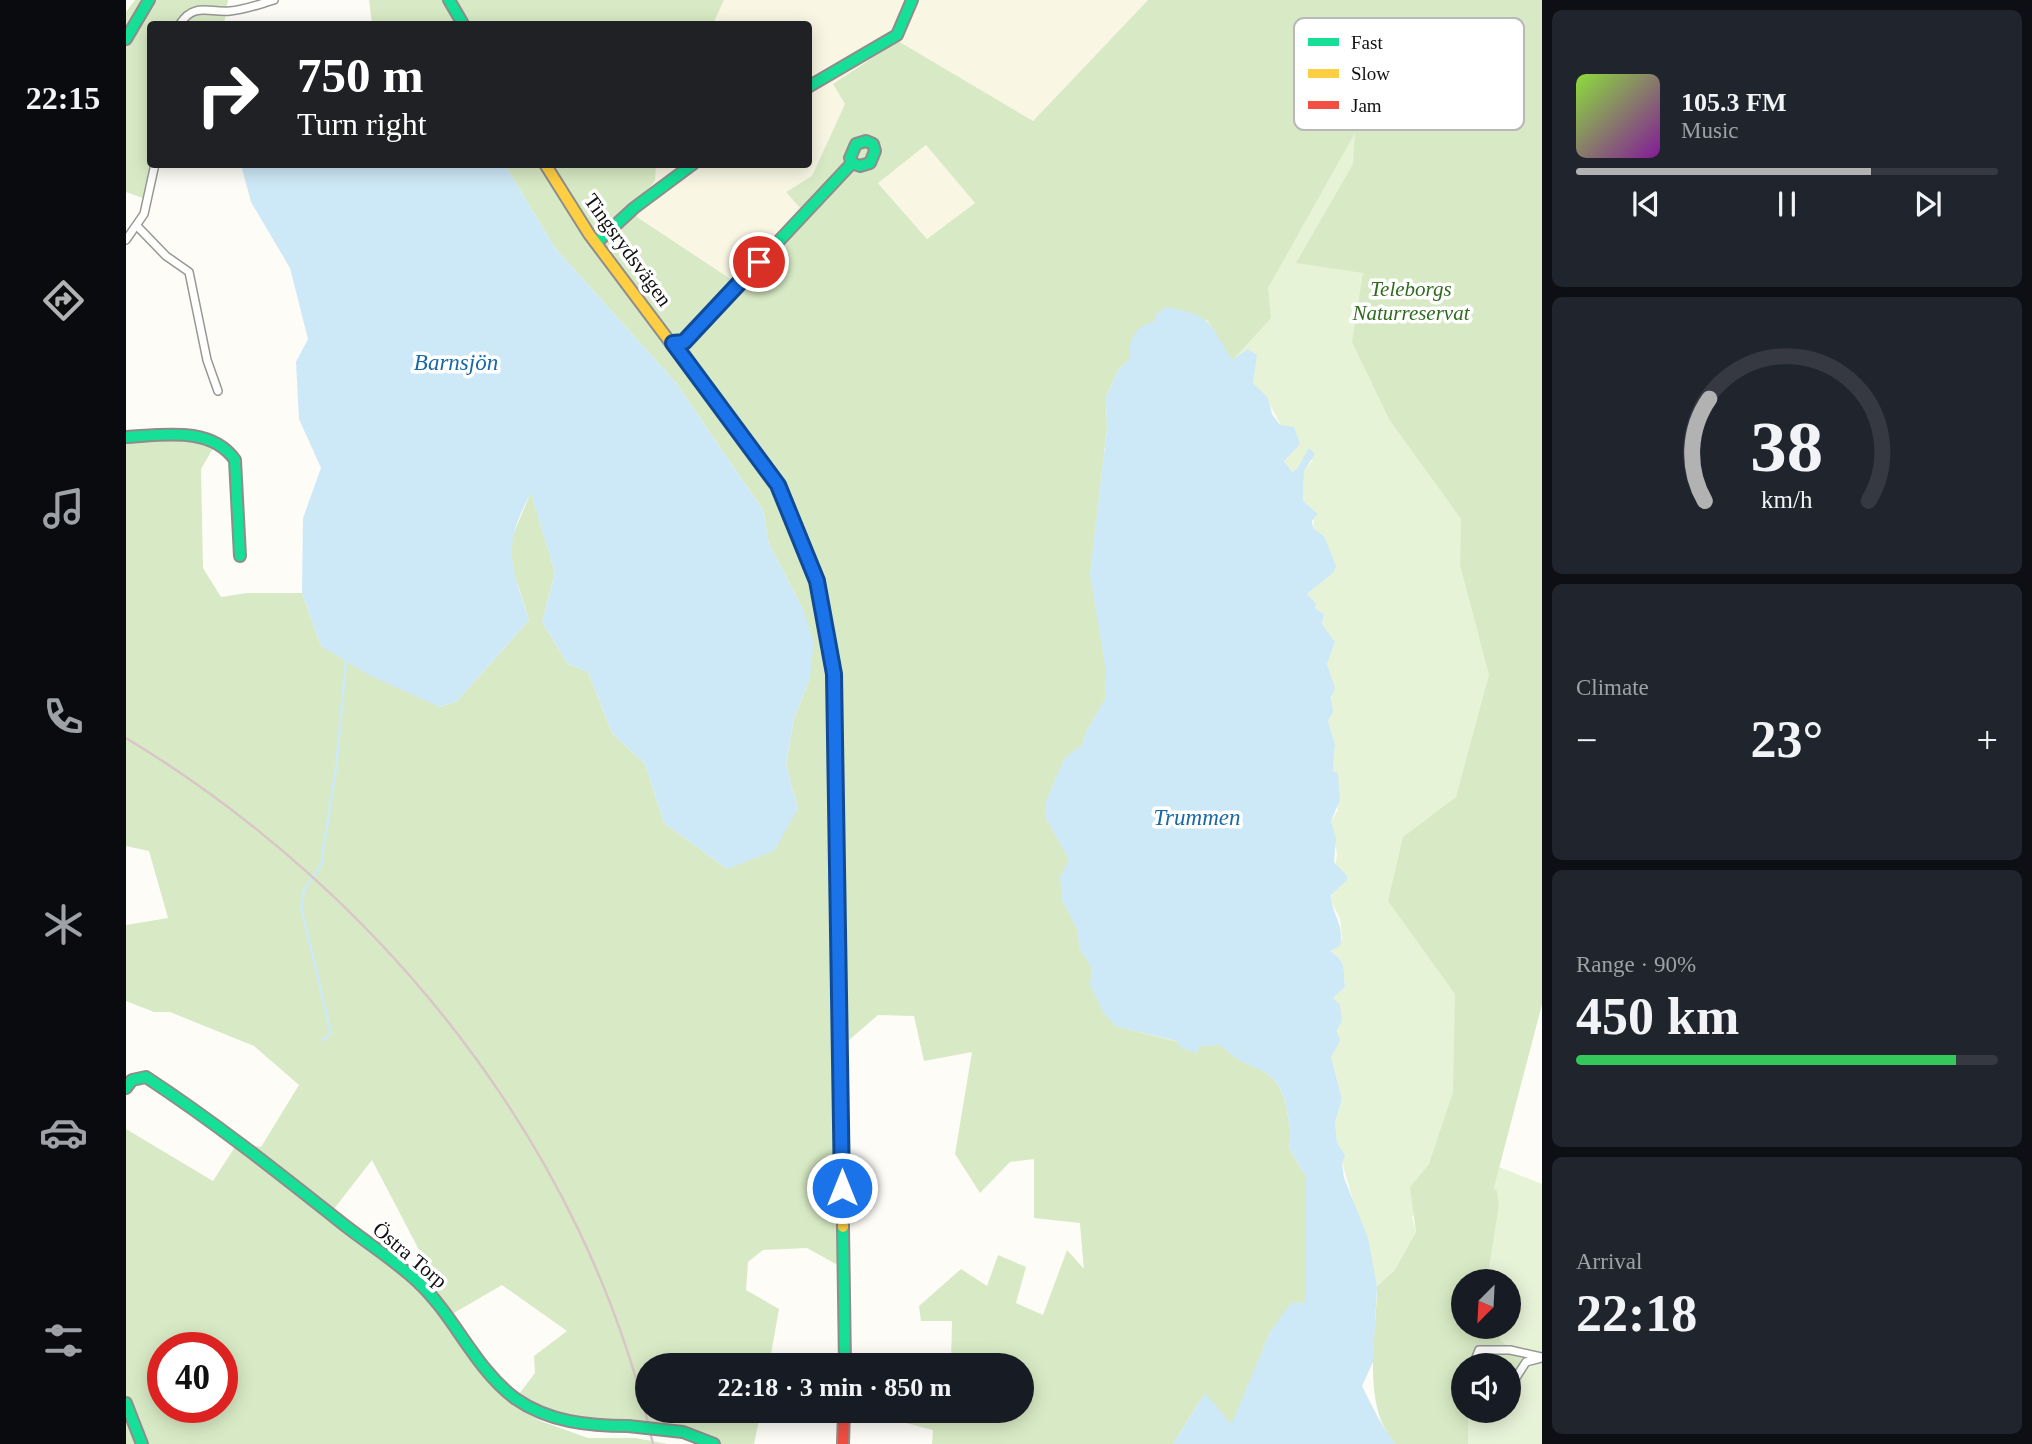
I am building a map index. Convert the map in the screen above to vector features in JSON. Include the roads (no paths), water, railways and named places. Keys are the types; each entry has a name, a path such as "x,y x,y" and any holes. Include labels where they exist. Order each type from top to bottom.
{"street":[{"path":"126,39 149,0"},
{"path":"182,21 187,14 197,9 229,11 274,0"},
{"path":"449,0 461,21"},
{"path":"812,84 897,35 912,0"},
{"path":"673,343 684,342 852,163"},
{"path":"126,240 138,227 146,207 154,168"},
{"name":"Tingsrydsvägen","path":"548,168 596,243 778,485 817,581 834,674 845,1353"},
{"path":"596,243 634,208 688,168"},
{"path":"138,227 166,256 189,272 206,360 218,391"},
{"path":"126,437 205,438 232,454 236,472 240,556"},
{"name":"Östra Torp","path":"126,1088 132,1080 146,1077 191,1105 391,1261 426,1290 451,1318 494,1379 516,1398 565,1422 683,1432 714,1444"},
{"path":"1478,1353 1479,1350 1508,1350 1542,1357 1526,1362 1521,1370"},
{"path":"126,1403 142,1444"},
{"path":"842,1444 843,1423"}],"water":[{"name":"Barnsjön","path":"242,168 507,168 555,248 676,383 763,510 769,544 802,607 814,642 810,677 794,719 786,765 798,809 774,851 727,869 664,823 645,764 612,733 588,672 568,664 542,622 555,573 531,493 512,543 514,570 529,620 457,701 440,707 369,675 321,646 302,593 303,518 321,468 299,419 296,362 308,339 290,268 251,202"},
{"name":"Trummen","path":"1165,307 1192,313 1208,322 1232,360 1248,349 1257,355 1253,383 1268,398 1272,414 1280,425 1294,427 1300,444 1284,461 1292,472 1297,469 1309,448 1315,454 1304,471 1303,501 1318,514 1312,521 1313,528 1324,536 1336,566 1333,573 1307,594 1316,603 1315,608 1324,614 1322,624 1335,642 1327,664 1335,688 1331,697 1333,712 1328,721 1335,744 1333,771 1338,773 1340,800 1331,821 1336,839 1334,862 1347,876 1347,880 1331,895 1341,938 1340,946 1330,951 1342,962 1345,987 1333,998 1340,1005 1342,1021 1337,1031 1340,1041 1331,1057 1342,1099 1335,1122 1337,1143 1345,1155 1342,1163 1344,1178 1368,1238 1377,1286 1373,1362 1362,1386 1396,1444 1173,1444 1205,1393 1230,1423 1233,1421 1270,1332 1291,1303 1305,1302 1305,1175 1289,1148 1287,1110 1276,1082 1269,1075 1232,1055 1221,1045 1200,1046 1197,1053 1181,1048 1177,1041 1115,1026 1103,1012 1090,985 1092,968 1080,949 1077,929 1062,900 1060,877 1069,860 1046,818 1045,804 1064,759 1082,745 1086,732 1105,699 1106,671 1090,574 1107,429 1106,397 1118,370 1130,359 1130,346 1134,335 1142,327 1154,322 1156,315"}],"waterway":[{"path":"323,1040 331,1033 301,907 304,890 321,865 336,768 346,661"}],"railway":[{"path":"126,738 219,801 307,872 388,951 461,1038 525,1131 579,1231 622,1335 653,1444"}],"park label":[{"name":"Teleborgs Naturreservat","path":"1411,301"}]}
